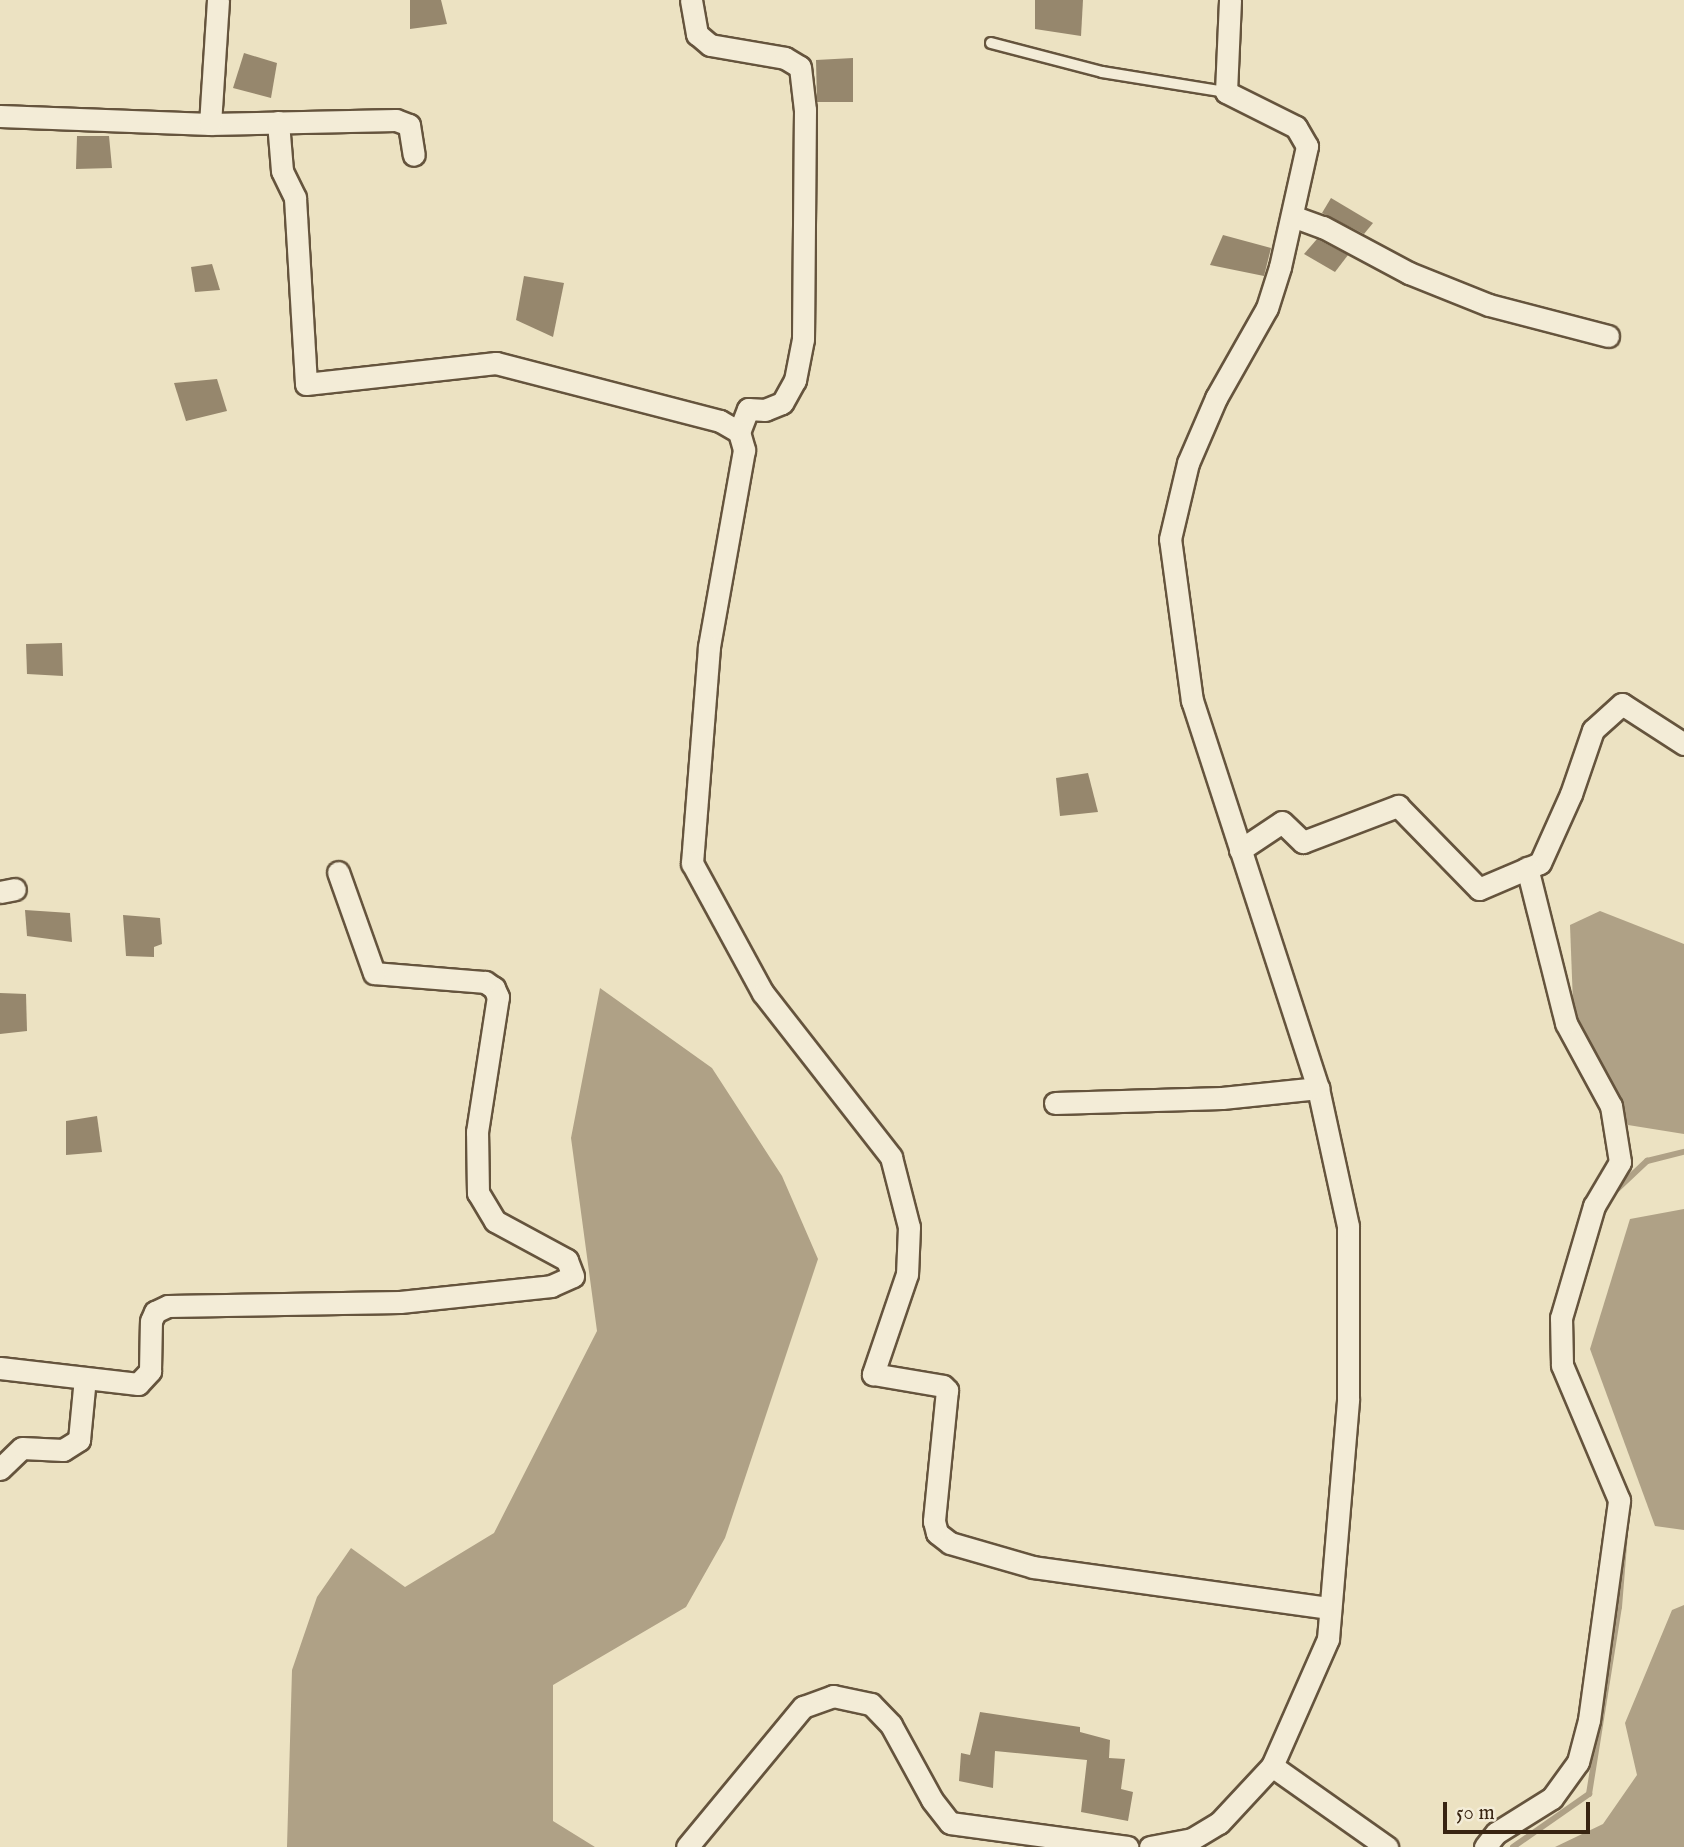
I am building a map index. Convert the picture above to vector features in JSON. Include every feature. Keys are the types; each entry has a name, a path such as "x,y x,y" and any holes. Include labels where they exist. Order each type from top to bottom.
{"street":[{"path":"211,124 218,0"},
{"path":"691,0 697,34 710,45 785,58 800,67 806,110 803,339 795,380 782,403 765,410 748,409 739,432 744,450 709,647 692,863 763,993 891,1157 909,1227 907,1274 873,1374 947,1390 933,1521 937,1533 950,1543 1033,1567 1330,1608"},
{"path":"1150,1847 1192,1839 1219,1822 1272,1766 1328,1639 1348,1399 1348,1226 1318,1088 1192,701 1170,539 1188,463 1216,398 1266,308 1292,216 1307,146 1296,127 1226,92 1230,0"},
{"path":"0,116 211,124 403,121 409,125 414,155"},
{"path":"278,122 282,171 295,198 306,384 496,363 720,421 739,432"},
{"path":"1292,216 1323,227 1409,273 1489,305 1608,336"},
{"path":"1240,850 1282,822 1303,842 1398,806 1479,889 1540,863 1571,794 1593,730 1622,704 1684,744"},
{"path":"1485,1847 1496,1833 1552,1798 1578,1762 1619,1500 1562,1365 1561,1318 1594,1206 1620,1162 1611,1107 1566,1023 1527,869"},
{"path":"0,1368 138,1384 146,1381 151,1321 155,1312 168,1306 400,1302 551,1286 573,1276 568,1260 495,1221 478,1193 477,1132 498,997 495,988 485,982 374,973 338,872"},
{"path":"1055,1103 1222,1098 1318,1088"},
{"path":"0,1469 22,1448 63,1450 79,1440 85,1378"},
{"path":"687,1847 803,1707 833,1696 871,1704 891,1725 932,1800 950,1823 1128,1847"},
{"path":"1272,1766 1387,1847"}],"lane":[{"path":"991,43 1102,72 1226,92"}],"shaded area":[{"path":"1600,911 1684,944 1684,1134 1628,1125 1574,1029 1570,925"},
{"path":"600,988 712,1068 782,1176 818,1259 725,1538 686,1607 553,1685 553,1821 595,1847 287,1847 292,1670 317,1597 351,1548 405,1587 494,1533 597,1331 571,1138"},
{"path":"1684,1209 1684,1530 1655,1526 1590,1349 1630,1219"},
{"path":"1684,1605 1684,1847 1555,1847 1603,1824 1637,1775 1625,1723 1672,1610"}],"building":[{"path":"410,0 441,0 447,24 410,29"},
{"path":"1035,0 1083,0 1081,36 1035,29"},
{"path":"244,53 277,63 271,98 233,88"},
{"path":"853,58 853,102 817,102 816,60"},
{"path":"77,136 109,136 112,168 76,169"},
{"path":"1331,198 1373,223 1364,234 1322,213"},
{"path":"1223,235 1271,248 1264,276 1210,265"},
{"path":"1317,239 1348,255 1335,272 1304,254"},
{"path":"212,264 220,290 195,292 191,267"},
{"path":"524,276 564,283 553,337 516,320"},
{"path":"217,379 227,411 186,421 174,383"},
{"path":"62,643 63,676 27,674 26,644"},
{"path":"1088,773 1098,812 1060,816 1056,778"},
{"path":"25,910 70,913 72,942 27,936"},
{"path":"123,915 160,918 162,944 154,947 154,957 126,956"},
{"path":"0,993 26,994 27,1031 0,1034"},
{"path":"97,1116 102,1152 66,1155 66,1121"},
{"path":"980,1712 1080,1727 1080,1732 1110,1740 1109,1758 1125,1759 1121,1789 1133,1792 1128,1821 1081,1812 1087,1760 995,1751 993,1788 959,1781 961,1753 970,1755"}],"waterway":[{"path":"1613,1193 1647,1161 1684,1152"},
{"path":"1513,1847 1589,1794 1619,1607 1625,1532"}]}
